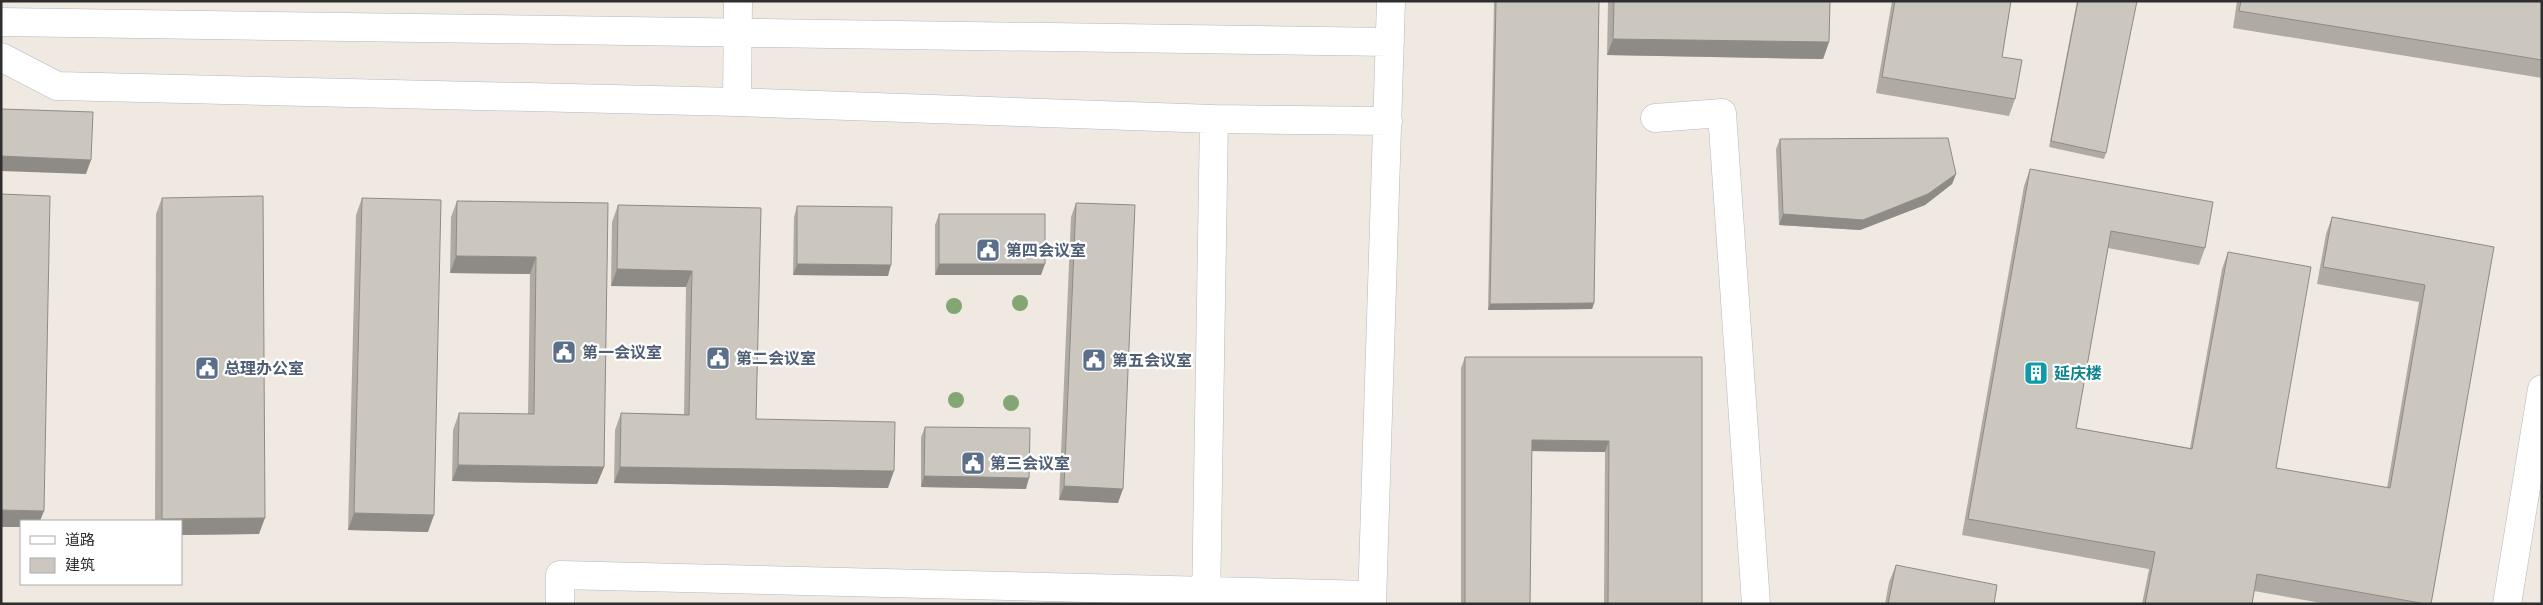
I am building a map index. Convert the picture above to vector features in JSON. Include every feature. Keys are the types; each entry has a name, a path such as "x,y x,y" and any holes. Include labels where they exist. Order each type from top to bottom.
{"lane":[{"path":"737,102 738,1"},
{"path":"560,604 560,575 1206,598 1372,600 1391,1"},
{"path":"1,22 1390,42"},
{"path":"1,57 57,86 737,102 1214,119 1388,121"},
{"path":"1655,118 1722,113 1756,604"},
{"path":"1206,598 1214,119"},
{"path":"2507,604 2542,389"}],"building":[{"path":"1496,1 1599,1 1594,303 1490,304"},
{"path":"1614,1 1830,1 1829,42 1613,39"},
{"path":"1895,1 2011,1 2002,57 2022,60 2015,99 1882,77"},
{"path":"2078,1 2137,1 2106,153 2051,141"},
{"path":"2241,1 2542,1 2542,60 2239,11"},
{"path":"1,109 93,112 91,160 1,156"},
{"path":"1948,138 1956,174 1928,194 1863,220 1783,214 1780,139"},
{"name":"延庆楼","path":"2030,169 2213,202 2205,248 2111,231 2076,428 2192,449 2228,252 2311,267 2276,468 2390,488 2425,285 2323,267 2332,217 2494,247 2431,604 2257,574 2252,604 2145,604 2155,552 1968,519"},
{"path":"1,194 50,196 44,511 1,510"},
{"name":"总理办公室","path":"263,196 265,518 162,519 162,198"},
{"path":"362,198 441,200 434,515 354,513"},
{"name":"第一会议室","path":"457,201 608,203 604,467 458,465 459,413 534,414 536,257 456,256"},
{"name":"第五会议室","path":"1076,203 1135,205 1123,489 1064,486"},
{"name":"第二会议室","path":"618,205 761,208 756,419 895,422 894,471 620,467 621,413 689,415 692,271 617,269"},
{"path":"797,206 892,207 891,265 797,264"},
{"name":"第四会议室","path":"939,214 1045,214 1045,264 939,264"},
{"path":"1465,357 1702,357 1702,604 1608,604 1609,441 1532,440 1530,604 1465,604"},
{"name":"第三会议室","path":"925,427 1030,428 1029,478 924,476"},
{"path":"1896,565 1997,585 1994,604 1888,604"}],"place":[{"name":"第四会议室","path":"988,250"},
{"name":"第一会议室","path":"564,352"},
{"name":"第二会议室","path":"718,358"},
{"name":"第五会议室","path":"1094,360"},
{"name":"总理办公室","path":"207,368"},
{"name":"延庆楼","path":"2036,373"},
{"name":"第三会议室","path":"973,463"}]}
